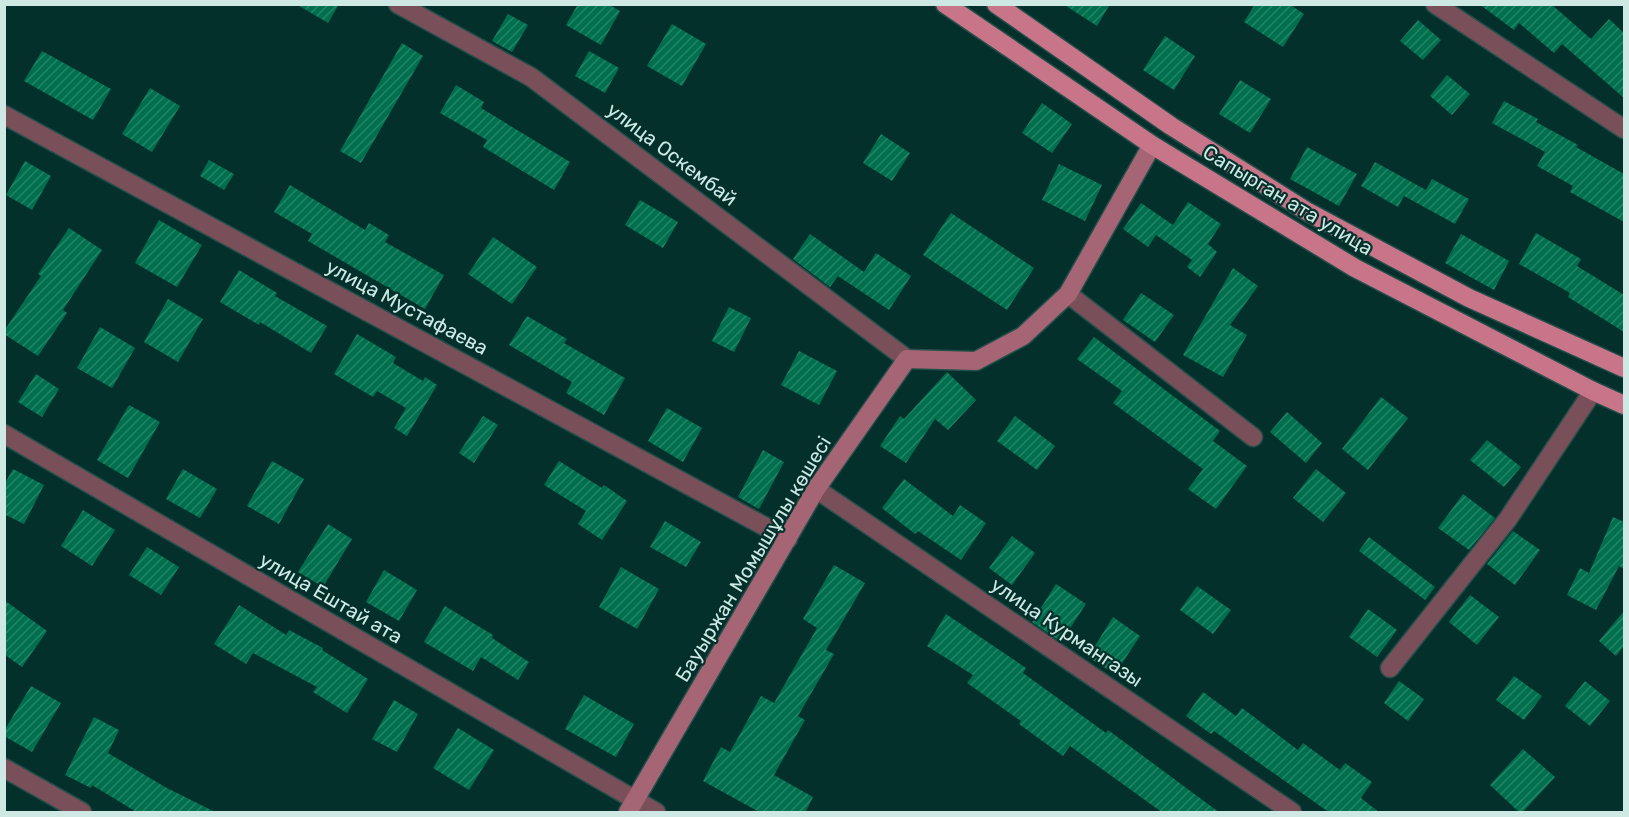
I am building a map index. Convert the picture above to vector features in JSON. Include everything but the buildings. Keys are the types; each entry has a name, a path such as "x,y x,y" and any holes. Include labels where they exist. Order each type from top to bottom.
{"main road":[{"name":"Сапырган ата улица","path":"945,4 1152,145 1355,268 1593,392 1624,405"},
{"name":"Сапырган ата улица","path":"996,4 1171,126 1308,212 1469,298 1624,368"}],"street":[{"name":"улица Оскембай","path":"398,4 531,76 907,359"},
{"path":"1435,4 1624,129"},
{"name":"улица Мустафаева","path":"4,115 788,539"},
{"path":"907,359 976,362 1023,336 1068,294 1152,145"},
{"path":"1068,294 1253,437"},
{"name":"Бауыржан Момышұлы көшесі","path":"631,807 816,489 907,359"},
{"path":"1390,668 1508,519 1593,392"},
{"name":"улица Ештай ата","path":"4,434 631,807 656,813"},
{"name":"улица Курмангазы","path":"816,489 1292,813"},
{"path":"4,768 82,813"}]}
